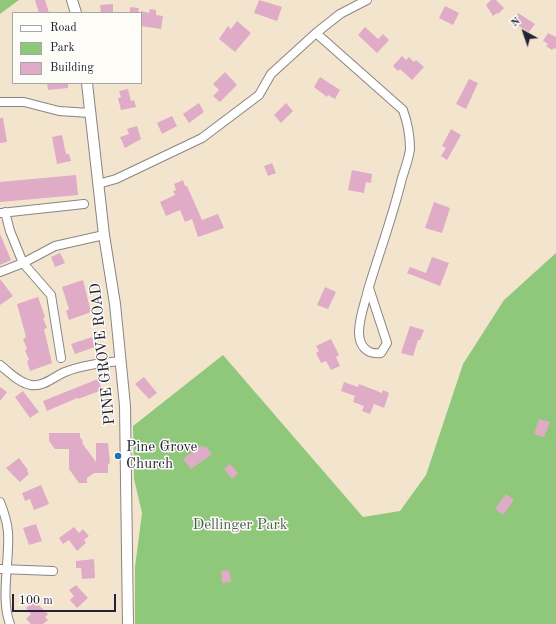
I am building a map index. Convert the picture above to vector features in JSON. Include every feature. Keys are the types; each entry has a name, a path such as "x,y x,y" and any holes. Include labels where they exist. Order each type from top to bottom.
{"street":[{"path":"72,0 76,12"},
{"path":"98,184 116,179 202,138 259,95 271,74 316,33 340,14 367,0"},
{"path":"316,33 403,110 406,119 410,149 397,200 369,288 359,331 362,346 368,352 374,354 381,353 387,343 369,288"},
{"name":"PINE GROVE ROAD","path":"87,84 104,235 115,304 125,406 128,624"},
{"path":"0,102 24,102 59,110 90,113"},
{"path":"61,358 51,295 23,263 2,212 84,204"},
{"path":"0,272 23,263 55,246 104,235"},
{"path":"0,365 21,381 32,385 40,384 66,372 96,364 120,361"},
{"path":"0,502 5,514 8,533 3,569 4,602 10,624"},
{"path":"3,569 53,571"}],"green space":[{"path":"0,0 19,0 0,14"},
{"name":"Dellinger Park","path":"556,253 556,624 135,624 135,567 142,513 134,479 133,426 223,355 363,517 400,511 426,475 463,364 504,300"}],"building":[{"path":"35,0 45,0 49,12 39,12"},
{"path":"259,0 282,7 277,21 254,13"},
{"path":"491,0 496,0 504,8 498,14 497,13 493,16 486,5"},
{"path":"113,4 113,12 101,12 100,5"},
{"path":"445,6 459,13 453,25 439,18"},
{"path":"130,7 139,8 138,12 130,12"},
{"path":"150,9 156,10 156,15 163,16 161,29 142,26 141,11 149,13"},
{"path":"518,13 535,24 529,32 512,22"},
{"path":"237,21 251,33 235,52 219,39 228,26 231,29"},
{"path":"365,27 378,39 383,34 389,40 377,53 358,35"},
{"path":"548,33 556,37 556,49 554,48 552,50 546,46 548,44 543,41"},
{"path":"402,56 406,60 409,57 414,62 416,60 424,67 412,80 400,69 398,71 393,66"},
{"path":"225,72 237,85 220,102 213,96 219,90 213,84"},
{"path":"320,77 340,90 335,99 328,95 327,97 314,87"},
{"path":"469,79 478,83 466,109 456,104"},
{"path":"47,84 68,84 68,88 48,90"},
{"path":"128,89 131,101 134,100 136,107 121,110 118,98 121,97 119,91"},
{"path":"199,103 204,112 189,123 183,114"},
{"path":"286,103 293,111 281,123 274,115"},
{"path":"172,116 177,126 162,134 157,123"},
{"path":"0,118 3,118 7,142 0,143"},
{"path":"137,126 141,139 125,148 120,137 129,134 127,129"},
{"path":"451,129 461,135 447,160 441,156 446,148 442,146"},
{"path":"62,135 66,154 69,154 71,161 57,164 52,137"},
{"path":"272,163 276,173 268,176 264,166"},
{"path":"352,170 372,174 371,183 366,182 364,193 348,190"},
{"path":"76,175 78,195 0,202 0,182"},
{"path":"183,180 202,220 218,214 224,228 198,237 192,219 185,222 180,210 166,216 160,202 175,195 173,191 176,190 174,184"},
{"path":"434,202 450,208 442,233 425,228"},
{"path":"0,234 11,260 0,265"},
{"path":"60,253 65,263 55,267 51,257"},
{"path":"432,257 449,263 440,286 407,273 410,267 426,273"},
{"path":"0,279 13,296 0,305"},
{"path":"83,280 91,312 69,320 66,311 69,309 62,287"},
{"path":"325,287 336,292 328,309 317,305"},
{"path":"38,297 45,317 43,318 47,328 44,329 52,363 30,371 27,361 29,360 25,350 27,349 23,339 26,337 17,304"},
{"path":"410,326 424,330 420,340 418,340 413,356 401,353"},
{"path":"92,337 95,347 75,354 71,344"},
{"path":"331,339 339,355 336,357 340,366 331,370 326,361 321,363 316,353 319,351 316,346"},
{"path":"144,377 157,393 149,399 135,384"},
{"path":"98,379 102,390 78,399 77,398 47,411 43,401"},
{"path":"344,382 358,387 359,384 382,393 383,390 389,393 384,408 374,404 370,414 362,411 364,406 353,402 355,396 341,391"},
{"path":"0,387 7,392 0,401"},
{"path":"23,391 39,412 30,418 15,397"},
{"path":"539,419 550,422 544,437 534,434"},
{"path":"49,433 80,433 82,443 96,462 96,443 108,443 110,463 108,464 108,473 94,473 87,478 87,483 79,483 69,469 69,449 55,449 49,441"},
{"path":"202,445 203,448 206,446 212,454 191,469 183,459"},
{"path":"19,458 28,470 27,471 29,474 20,482 6,468"},
{"path":"230,464 238,473 232,479 224,469"},
{"path":"41,485 49,504 34,510 30,499 25,501 22,493"},
{"path":"506,494 514,500 503,515 495,509"},
{"path":"36,524 42,541 29,545 23,528"},
{"path":"74,527 79,533 83,529 89,536 84,540 86,543 77,551 69,540 63,544 59,538"},
{"path":"94,559 95,578 82,579 81,568 76,568 76,561"},
{"path":"229,570 231,582 222,583 221,571"},
{"path":"76,585 88,598 77,608 70,600 74,596 69,590"},
{"path":"34,601 48,614 45,617 48,620 43,624 31,624 26,619 31,614 26,608"}],"place":[{"name":"Pine Grove Church","path":"118,456"}]}
